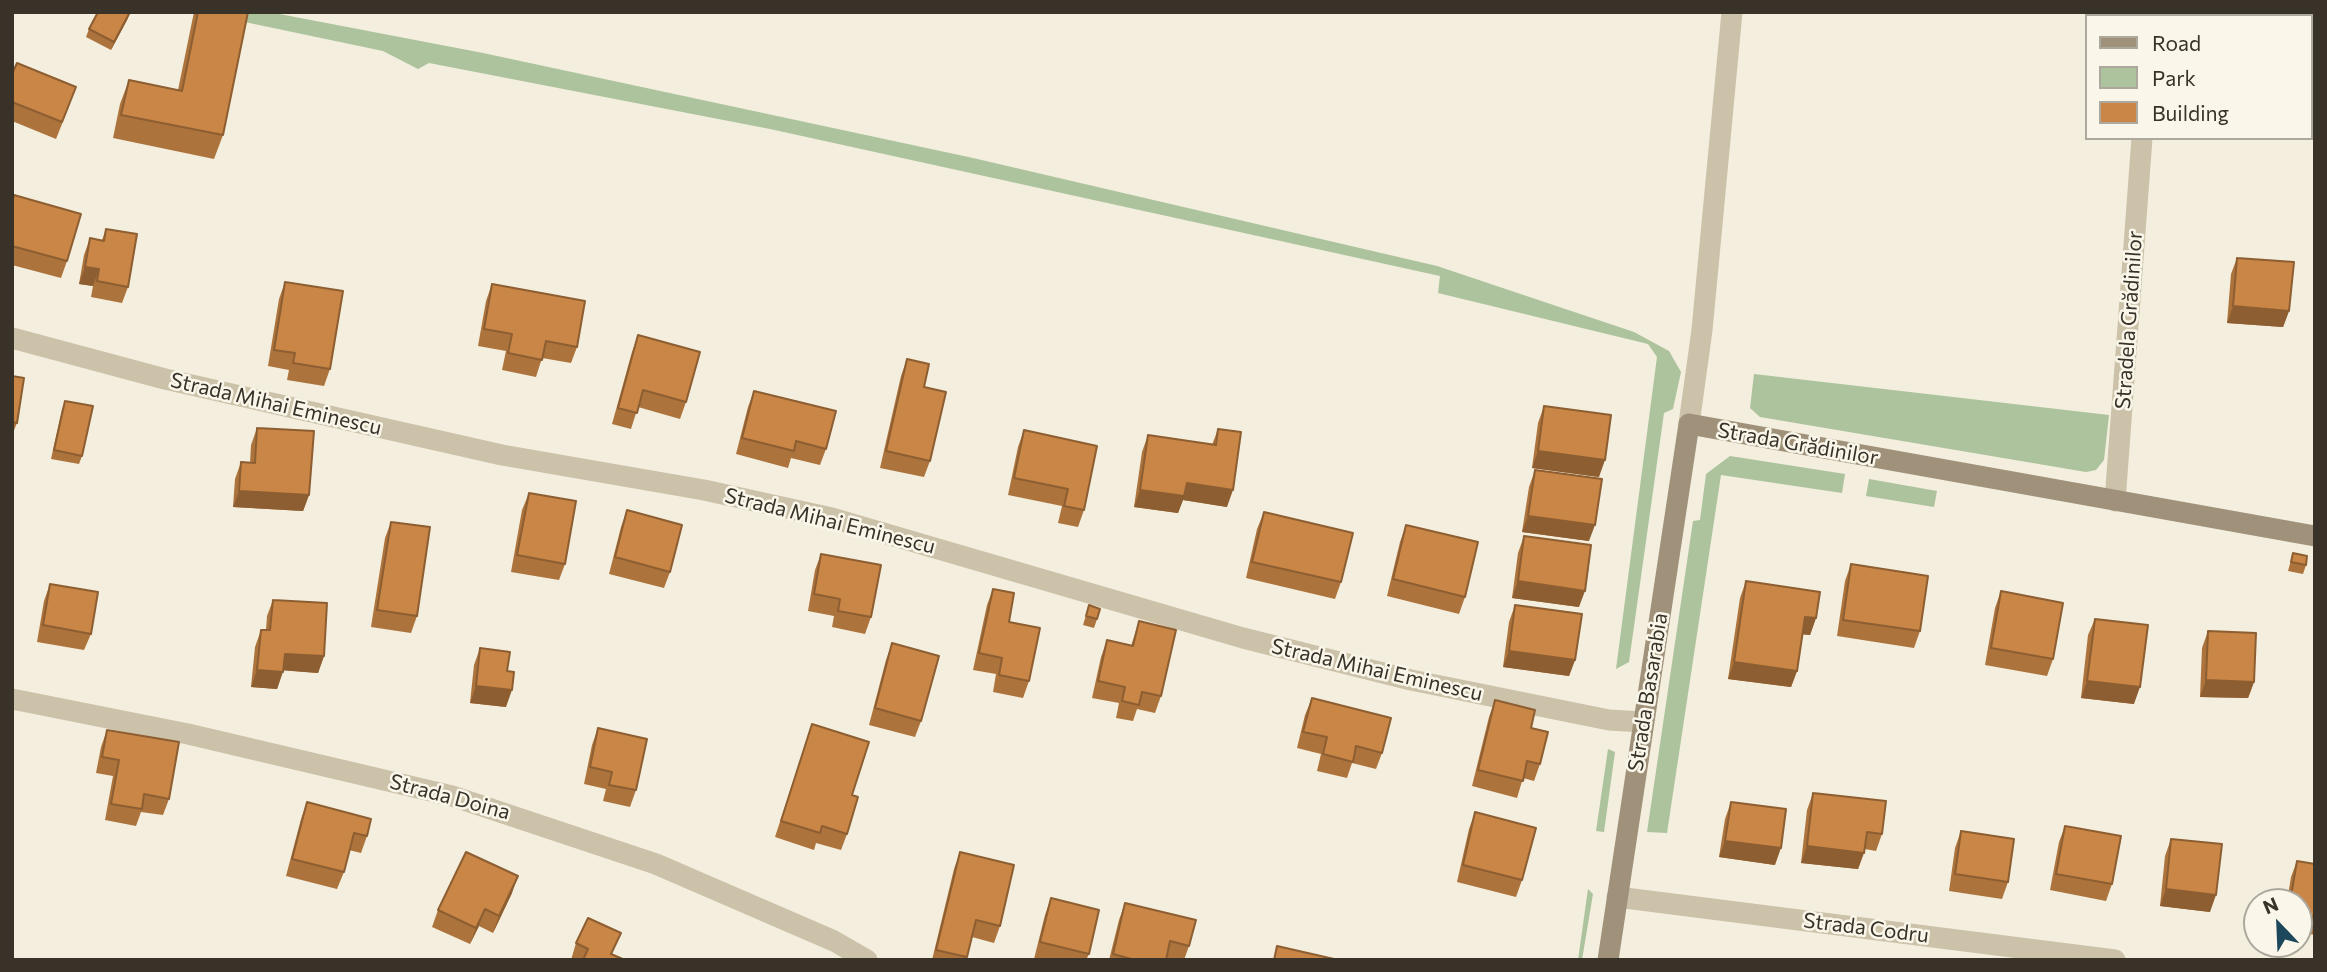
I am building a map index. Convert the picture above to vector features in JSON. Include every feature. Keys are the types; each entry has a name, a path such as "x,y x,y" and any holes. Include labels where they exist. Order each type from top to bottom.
{"street":[{"name":"Strada Grădinilor","path":"1732,12 1702,330 1689,424 2315,536"},
{"name":"Stradela Grădinilor","path":"2115,501 2142,140"},
{"name":"Strada Mihai Eminescu","path":"12,338 165,379 502,455 704,490 832,518 1243,638 1411,680 1609,720 1643,722"},
{"name":"Strada Basarabia","path":"1608,960 1689,424"},
{"name":"Strada Doina","path":"12,699 303,761 452,796 502,811 656,864 834,941 867,960"},
{"name":"Strada Codru","path":"1617,897 2115,960"}],"green space":[{"path":"197,12 269,12 483,53 973,158 1437,266 1634,332 1669,351 1681,372 1673,409 1664,413 1629,662 1616,669 1657,357 1648,344 1438,293 1440,276 770,129 429,63 418,69 383,51"},
{"path":"1754,374 2109,415 2104,460 2096,470 2086,472 1760,417 1750,408"},
{"path":"1730,456 1845,474 1842,493 1721,475 1667,833 1647,832 1693,521 1700,520 1706,474"},
{"path":"1869,479 1937,491 1934,507 1866,496"},
{"path":"1608,749 1615,752 1604,832 1596,831"},
{"path":"1588,889 1593,894 1582,960 1578,960"}],"building":[{"path":"98,12 130,12 114,42 89,29"},
{"path":"198,12 248,12 223,135 121,115 129,80 182,91"},
{"path":"17,63 76,87 62,122 12,102 12,74"},
{"path":"14,195 81,214 67,261 12,246"},
{"path":"106,229 137,234 128,287 97,281 99,269 85,267 90,238 104,241"},
{"path":"2237,258 2294,262 2289,311 2233,306"},
{"path":"285,282 343,291 330,369 293,363 295,353 274,350"},
{"path":"492,284 585,301 577,347 546,341 542,360 508,353 512,334 484,329"},
{"path":"638,335 700,352 686,402 643,390 637,413 618,408"},
{"path":"907,359 929,364 924,387 946,392 930,461 886,451"},
{"path":"12,376 24,378 17,423 12,422"},
{"path":"754,391 836,411 826,449 796,441 794,451 742,438"},
{"path":"65,401 93,406 82,456 54,450"},
{"path":"1544,406 1611,415 1605,460 1538,451"},
{"path":"257,428 314,431 309,495 239,491 241,462 255,463"},
{"path":"1218,429 1241,432 1233,490 1187,483 1184,496 1140,490 1148,435 1216,445"},
{"path":"1024,430 1097,446 1084,510 1064,506 1068,489 1014,478"},
{"path":"1535,470 1602,479 1595,525 1528,516"},
{"path":"529,493 576,501 565,564 517,555"},
{"path":"627,510 682,525 670,572 615,557"},
{"path":"1264,512 1353,533 1341,582 1252,562"},
{"path":"391,522 430,527 417,616 377,610"},
{"path":"1406,525 1478,542 1465,597 1393,579"},
{"path":"1524,536 1591,545 1585,591 1518,581"},
{"path":"2293,553 2307,556 2306,565 2291,562"},
{"path":"821,554 881,565 871,617 838,611 840,599 814,594"},
{"path":"1851,564 1928,576 1920,631 1843,620"},
{"path":"1746,581 1820,592 1816,618 1805,617 1797,671 1734,662"},
{"path":"50,584 98,592 91,634 43,625"},
{"path":"993,589 1014,593 1009,622 1040,628 1029,681 999,675 1002,658 979,653"},
{"path":"2001,591 2063,603 2053,659 1991,648"},
{"path":"273,600 327,603 324,656 285,654 283,672 257,670 261,630 270,630"},
{"path":"1089,605 1100,609 1097,619 1086,616"},
{"path":"1515,605 1582,614 1575,660 1509,651"},
{"path":"2095,619 2148,625 2140,687 2087,681"},
{"path":"1139,621 1176,630 1161,696 1142,692 1139,705 1122,701 1125,687 1098,681 1107,640 1133,646"},
{"path":"2208,631 2256,633 2254,682 2206,680"},
{"path":"892,643 939,656 921,721 875,708"},
{"path":"480,648 510,652 507,671 514,672 512,690 476,686"},
{"path":"1312,698 1391,718 1382,753 1356,746 1353,762 1323,754 1327,737 1303,732"},
{"path":"1495,700 1535,710 1531,728 1548,732 1540,764 1527,761 1523,781 1478,770"},
{"path":"812,724 869,742 852,795 858,797 847,834 822,826 820,833 781,821"},
{"path":"598,728 647,739 636,790 609,785 612,772 590,767"},
{"path":"107,730 179,742 169,799 144,794 142,809 111,804 119,760 102,757"},
{"path":"1813,793 1886,801 1882,834 1867,832 1864,853 1807,846"},
{"path":"307,802 371,819 367,836 354,833 344,872 292,859"},
{"path":"1731,802 1786,809 1781,848 1725,841"},
{"path":"1475,812 1536,828 1522,880 1463,865"},
{"path":"2065,826 2121,836 2112,884 2056,874"},
{"path":"1961,831 2014,839 2008,882 1955,874"},
{"path":"2171,839 2222,844 2216,895 2166,889"},
{"path":"466,852 518,876 499,916 485,909 476,928 438,910"},
{"path":"960,852 1014,865 1000,926 976,920 967,957 936,950"},
{"path":"2297,861 2315,864 2315,917 2313,888 2292,888"},
{"path":"1051,898 1099,910 1089,954 1040,942"},
{"path":"1125,903 1196,920 1189,946 1170,941 1166,960 1135,960 1113,954"},
{"path":"588,918 621,933 611,954 625,960 583,960 588,949 576,943"},
{"path":"1277,946 1334,959 1334,960 1274,960"}]}
